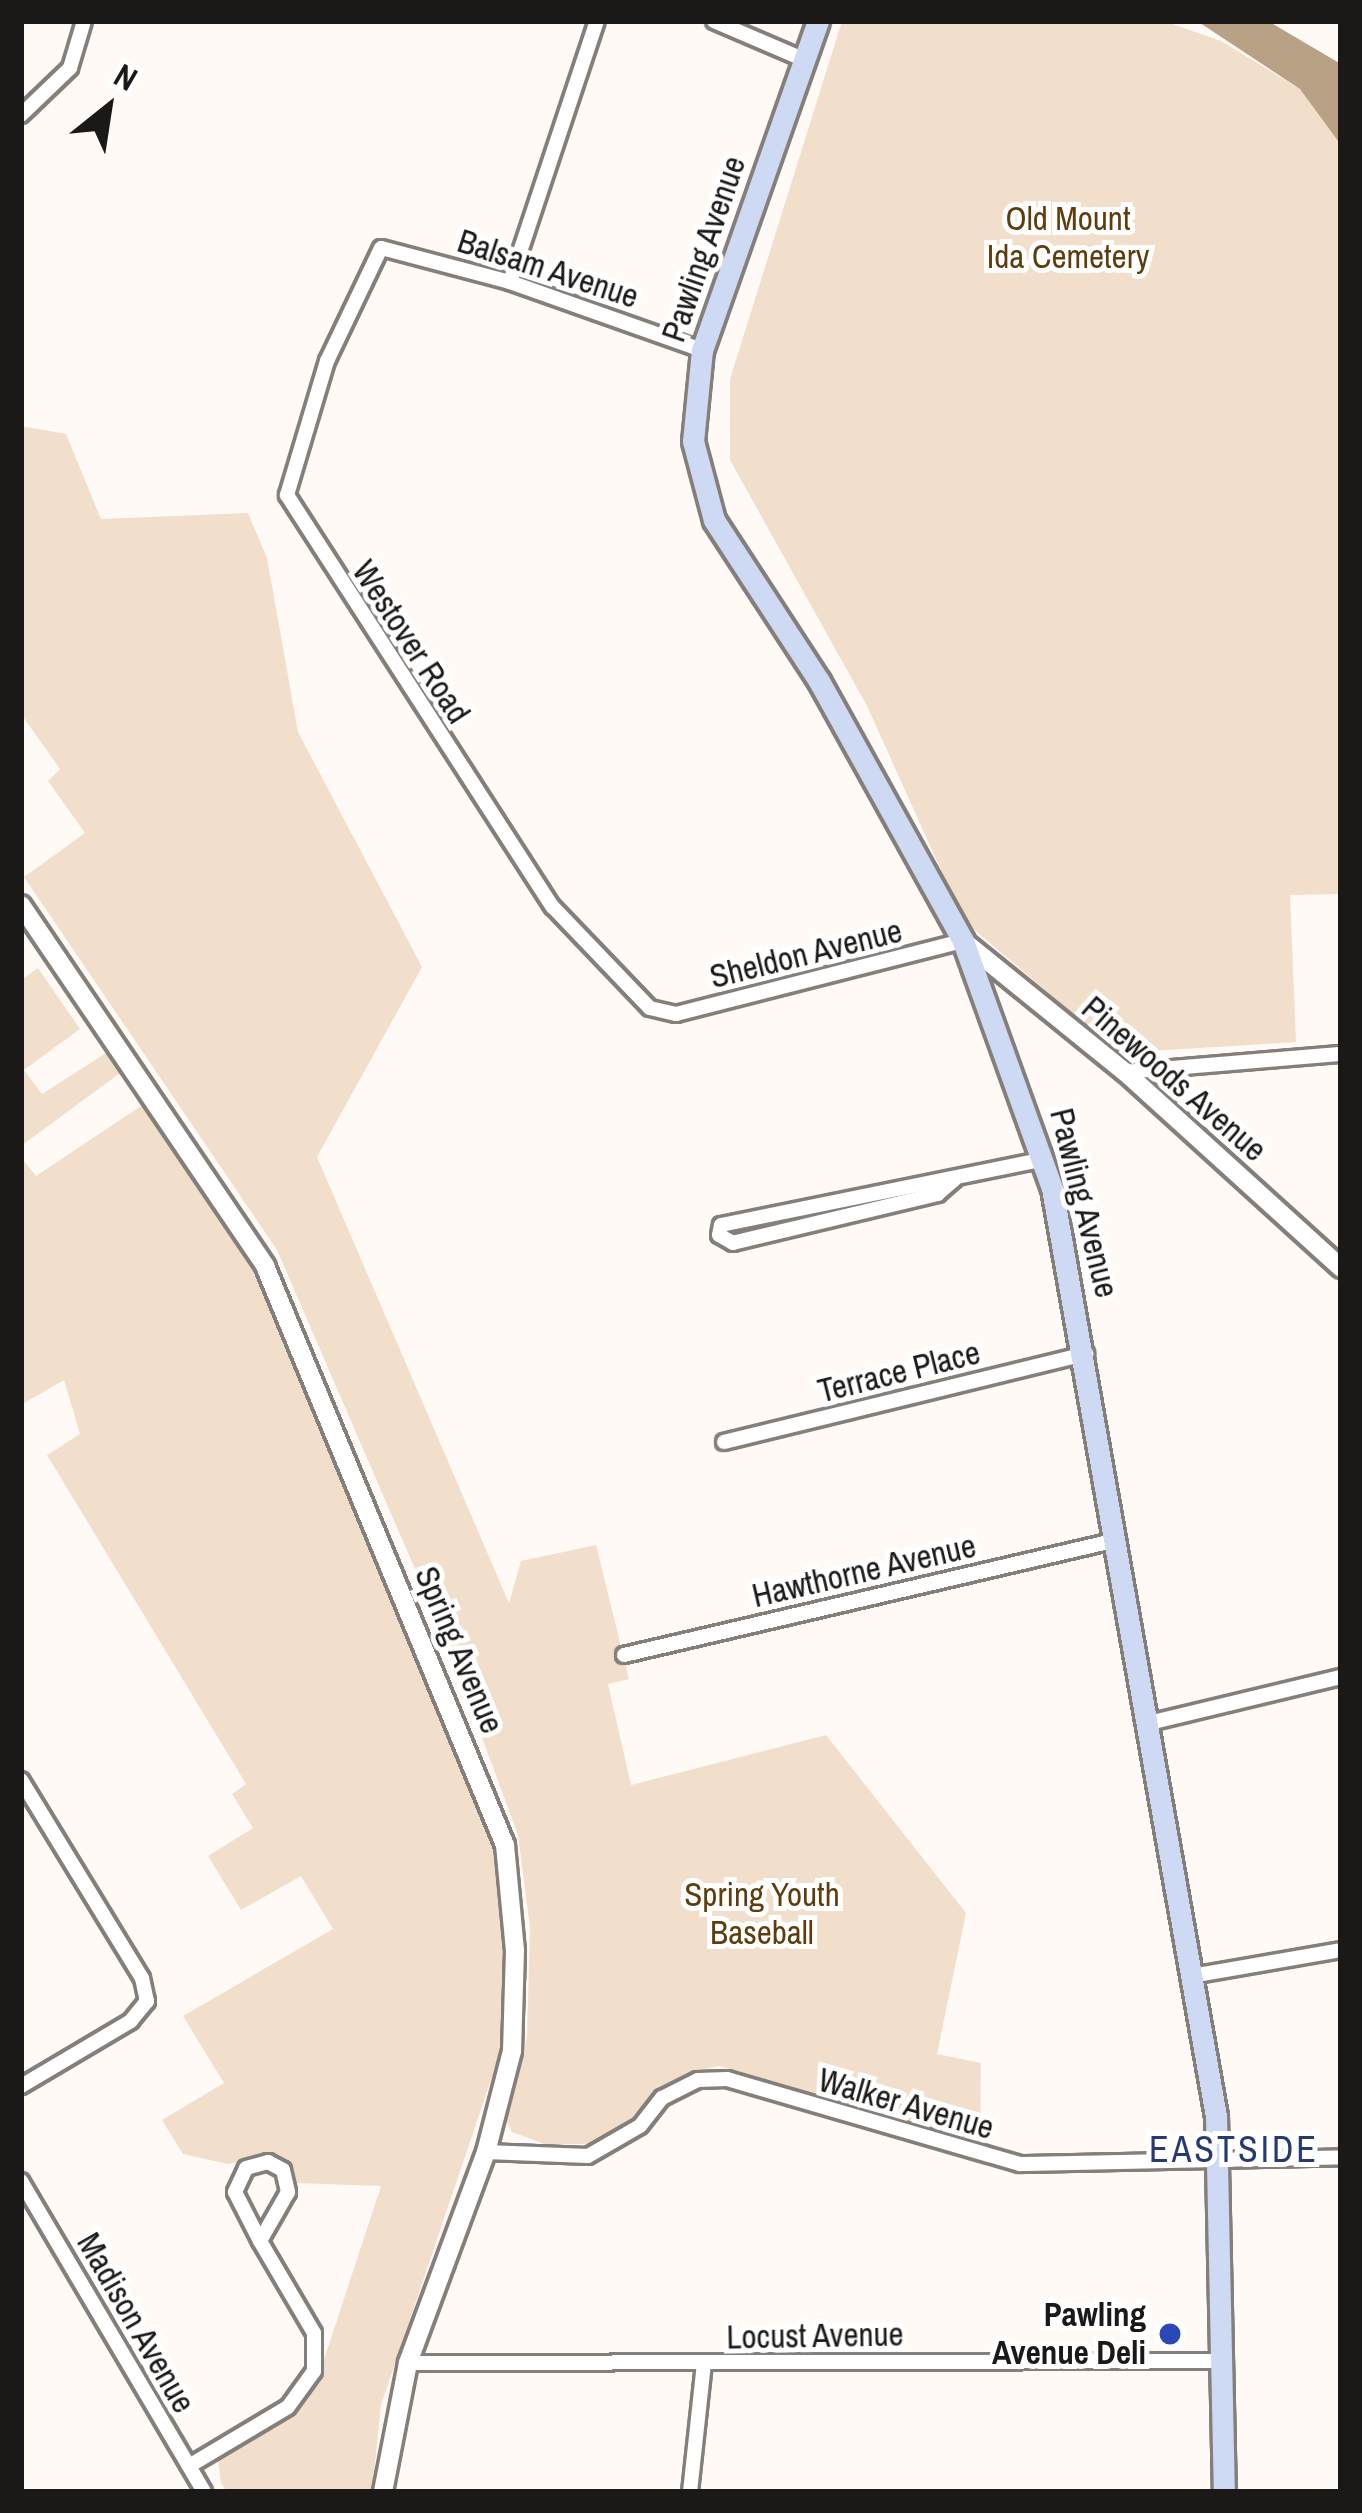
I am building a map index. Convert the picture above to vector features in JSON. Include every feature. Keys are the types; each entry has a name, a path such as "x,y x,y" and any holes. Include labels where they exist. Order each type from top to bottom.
{"main road":[{"name":"Pawling Avenue","path":"818,21 702,350 693,441 715,520 819,681 963,941 1044,1159 1087,1354 1220,2162 1224,2492"}],"street":[{"path":"21,115 70,68 84,21"},
{"path":"510,283 597,21"},
{"path":"713,21 805,60"},
{"name":"Balsam Avenue","path":"376,253 388,248 510,283 702,350"},
{"name":"Westover Road","path":"376,253 327,361 286,495 553,907 636,997 662,1012"},
{"name":"Spring Avenue","path":"21,905 265,1266 494,1810 511,1880 516,1994 512,2051 486,2152 409,2363 383,2492"},
{"name":"Sheldon Avenue","path":"662,1012 817,982 963,941"},
{"name":"Pinewoods Avenue","path":"963,941 1125,1072 1341,1268"},
{"path":"1125,1072 1341,1054"},
{"path":"955,1179 938,1194 734,1243 719,1234 721,1225 742,1220 930,1178 955,1179 1044,1159"},
{"name":"Terrace Place","path":"724,1442 1087,1354"},
{"name":"Hawthorne Avenue","path":"624,1655 1117,1540"},
{"path":"1149,1723 1341,1677"},
{"path":"21,1780 142,1978 147,2001 131,2021 21,2086"},
{"path":"1192,1976 1341,1950"},
{"name":"Walker Avenue","path":"486,2152 588,2156 640,2126 662,2098 698,2080 727,2079 1020,2164 1341,2157"},
{"path":"189,2466 288,2407 314,2371 314,2333 260,2241 236,2192 246,2168 268,2162 287,2176 288,2192 260,2241"},
{"name":"Madison Avenue","path":"21,2181 204,2492"},
{"name":"Locust Avenue","path":"409,2363 1222,2361"},
{"path":"690,2492 704,2364"}],"green space":[{"name":"Old Mount Ida Cemetery","path":"842,21 1164,21 1221,41 1300,89 1341,128 1341,894 1290,895 1296,1042 1119,1053 964,921 867,706 730,460 730,379"},
{"name":"Spring Youth Baseball","path":"21,426 66,434 101,519 248,513 267,558 298,732 422,967 317,1157 509,1603 521,1561 596,1545 629,1679 608,1684 631,1785 826,1735 966,1913 937,2054 981,2063 980,2144 719,2066 688,2073 650,2098 607,2143 547,2145 512,2132 505,2118 527,2038 530,1928 518,1835 447,1643 277,1250 24,877 85,833 48,781 60,769 21,714"},
{"path":"38,968 80,1029 24,1070 42,1094 109,1051 123,1071 21,1146 21,980"},
{"path":"147,1102 255,1265 493,1835 504,1897 500,2053 381,2405 372,2492 227,2492 221,2483 218,2460 291,2415 315,2387 381,2186 294,2183 274,2155 228,2164 183,2154 162,2120 224,2083 183,2016 333,1929 301,1876 241,1910 208,1856 253,1828 232,1794 246,1784 47,1455 80,1434 64,1380 21,1405 21,1157 36,1176"}],"shaded area":[{"path":"1197,21 1268,21 1341,64 1341,145 1300,89"}],"place":[{"name":"Pawling Avenue Deli","path":"1170,2334"}],"district":[{"name":"EASTSIDE","path":"1234,2150"}]}
